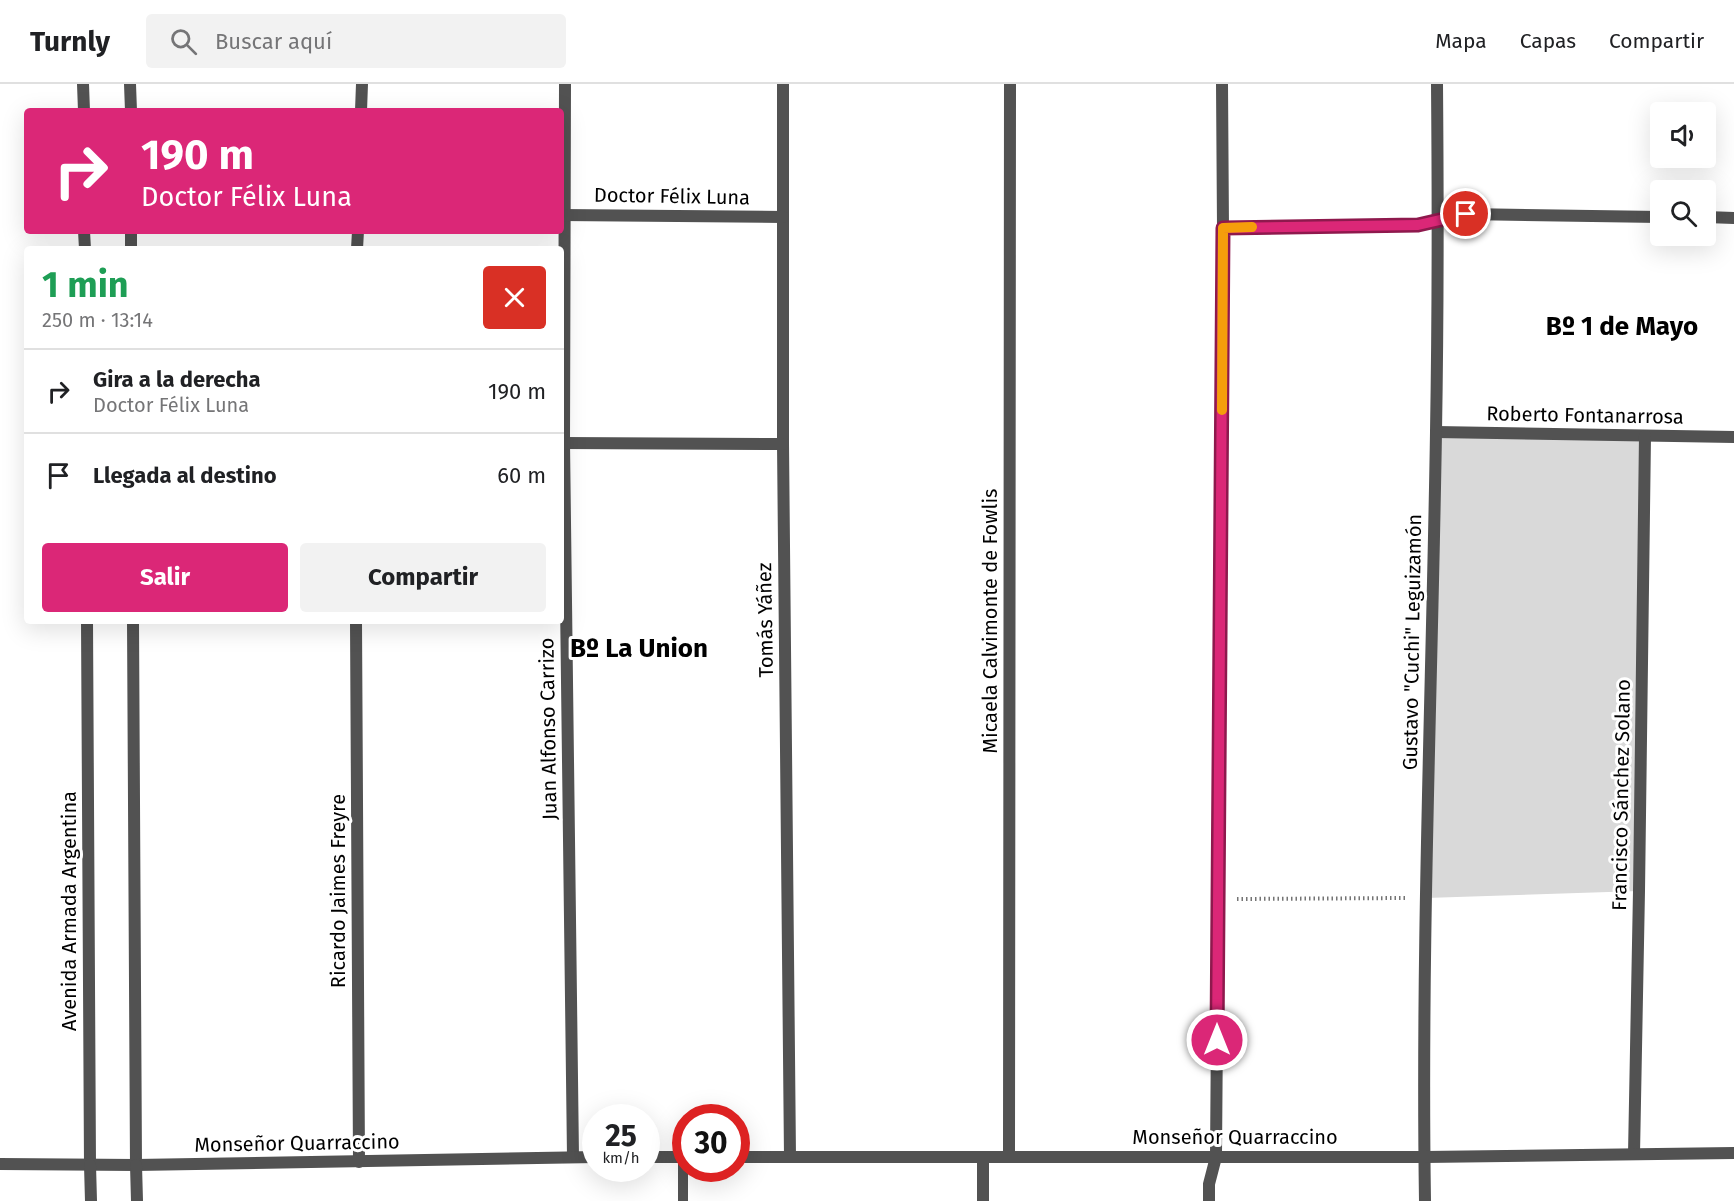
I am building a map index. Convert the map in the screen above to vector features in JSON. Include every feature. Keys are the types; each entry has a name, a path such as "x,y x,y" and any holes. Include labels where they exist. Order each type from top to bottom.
{"street":[{"path":"84,84 84,108"},
{"path":"130,84 131,108"},
{"path":"361,108 362,84"},
{"name":"Juan Alfonso Carrizo","path":"564,128 565,84"},
{"name":"Tomás Yáñez","path":"783,84 783,444 790,1157"},
{"name":"Micaela Calvimonte de Fowlis","path":"1009,1157 1010,84"},
{"path":"1209,1201 1209,1184 1216,1157 1223,228 1222,84"},
{"name":"Gustavo \"Cuchi\" Leguizamón","path":"1425,1201 1426,898 1436,432 1437,84"},
{"path":"1223,228 1418,225 1466,214 1650,217"},
{"name":"Doctor Félix Luna","path":"564,215 783,217"},
{"path":"1716,218 1734,218"},
{"name":"Roberto Fontanarrosa","path":"1436,432 1734,437"},
{"name":"Francisco Sánchez Solano","path":"1634,1154 1645,436"},
{"path":"564,443 783,444"},
{"name":"Juan Alfonso Carrizo","path":"564,514 573,1156"},
{"name":"Avenida Armada Argentina","path":"87,624 91,1201"},
{"path":"133,624 136,1201"},
{"name":"Ricardo Jaimes Freyre","path":"356,624 359,1162"},
{"name":"Monseñor Quarraccino","path":"750,1157 1425,1157 1734,1153"},
{"name":"Monseñor Quarraccino","path":"0,1164 136,1166 582,1156"},
{"path":"983,1157 983,1201"}],"lane":[{"path":"683,1182 683,1201"}],"path":[{"path":"1218,899 1426,898"}],"shaded area":[{"path":"1436,432 1645,436 1639,891 1426,898"}],"slow traffic":[{"path":"1222,410 1223,228 1252,227"}],"district":[{"name":"Bº 1 de Mayo","path":"1622,326"},
{"name":"Bº La Union","path":"639,648"}],"route":[{"path":"1217,1040 1223,228 1418,225 1466,214"}]}
